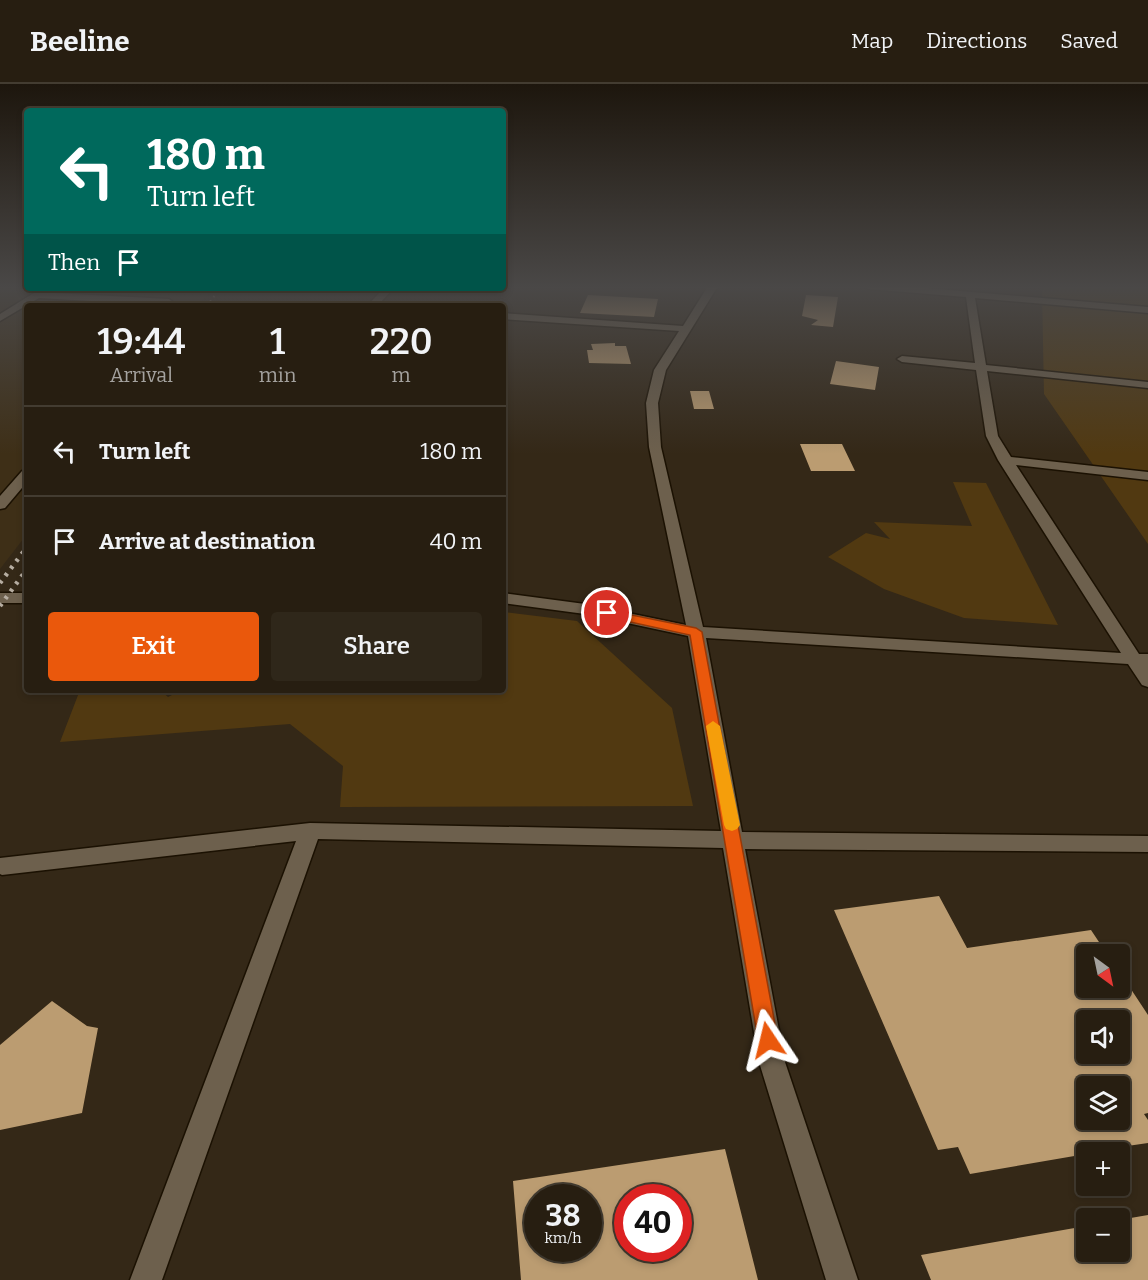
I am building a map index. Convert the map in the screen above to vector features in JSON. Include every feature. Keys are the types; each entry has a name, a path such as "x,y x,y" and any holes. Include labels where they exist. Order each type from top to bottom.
{"street":[{"path":"679,342 660,370 652,403 655,447 696,632 772,1062 842,1280"},
{"path":"977,342 992,436 1005,460 1140,659 1148,681"},
{"path":"902,359 1148,385"},
{"path":"1005,460 1148,476"},
{"path":"0,505 24,477"},
{"path":"0,598 24,597"},
{"path":"506,599 585,609 696,632 1140,659"},
{"path":"146,1280 310,831"},
{"path":"2,866 310,831 734,840 1148,844"}],"shaded area":[{"path":"0,342 24,342 24,538 0,569"},
{"path":"1043,342 1148,342 1148,544 1044,394"},
{"path":"953,482 986,483 1058,625 964,618 884,589 828,557 866,533 890,539 874,522 972,526"},
{"path":"506,612 577,621 672,708 693,806 340,807 343,766 290,724 60,742 79,693 163,693 168,697 176,693 506,693"}],"building":[{"path":"615,343 615,346 626,346 631,364 589,363 587,350 593,350 591,344"},
{"path":"836,361 879,367 875,390 830,384"},
{"path":"690,391 709,391 714,409 694,409"},
{"path":"800,444 842,444 855,471 811,471"},
{"path":"939,896 967,948 1091,930 1100,944 1076,944 1076,998 1130,998 1130,988 1148,1015 1148,1113 1144,1114 1148,1120 1148,1143 1130,1146 1130,1142 1076,1142 1076,1156 970,1174 958,1147 938,1150 834,910"},
{"path":"52,1001 87,1026 98,1028 82,1113 0,1130 0,1045"},
{"path":"725,1149 758,1280 521,1280 513,1181"},
{"path":"1148,1215 1148,1280 931,1280 921,1255 1076,1228 1076,1262 1130,1262 1130,1218"}],"railway":[{"path":"0,583 24,551"},
{"path":"0,606 24,573"}],"slow traffic":[{"path":"713,726 732,825"}],"route":[{"path":"607,613 696,632 768,1040"}]}
